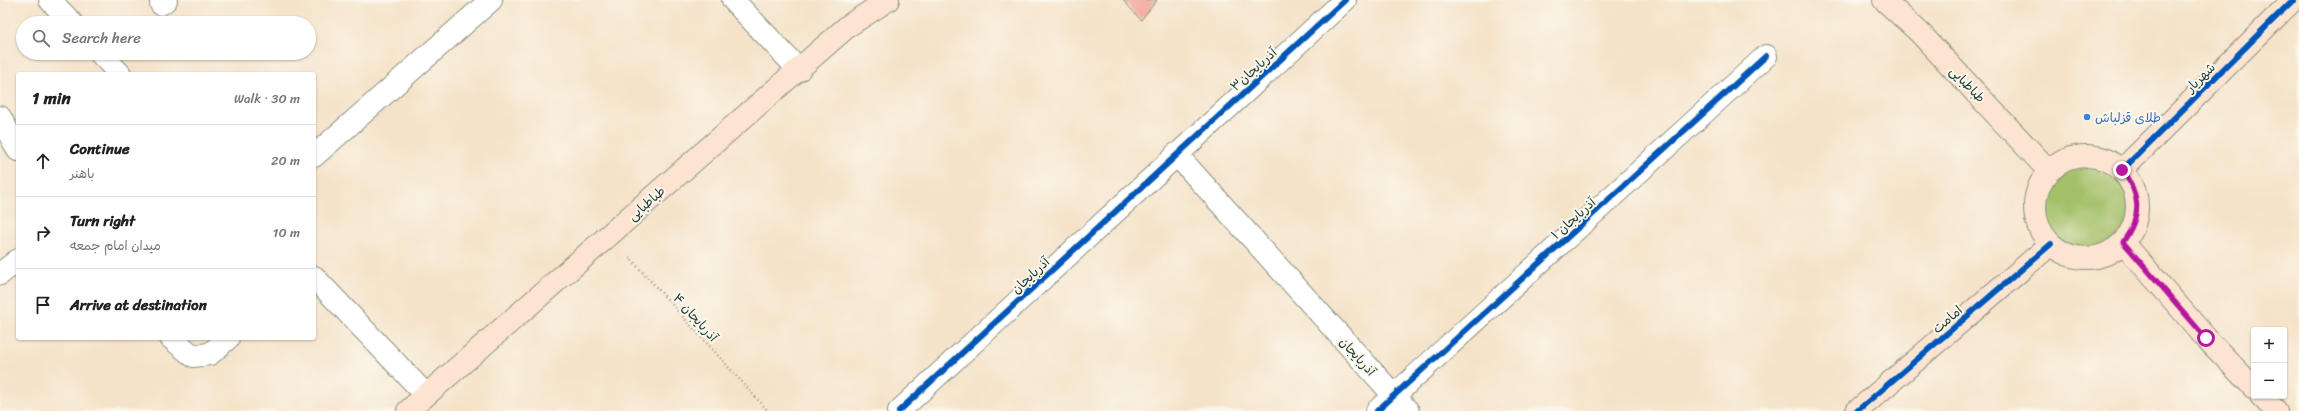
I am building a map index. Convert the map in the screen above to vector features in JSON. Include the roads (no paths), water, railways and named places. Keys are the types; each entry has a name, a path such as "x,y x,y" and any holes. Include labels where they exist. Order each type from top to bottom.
{"main road":[{"name":"طباطبایی","path":"408,411 848,26 888,0"},
{"name":"طباطبایی","path":"1884,0 1920,33 2049,171"},
{"name":"شهریار","path":"2122,170 2293,0"},
{"path":"2088,156 2107,160 2122,170 2132,183 2137,198 2135,222 2123,242 2111,252 2096,257 2080,257 2065,254 2051,244 2041,232 2035,209 2036,197 2041,183 2049,171 2074,157 2088,156"},
{"path":"2123,242 2206,338 2251,385"},
{"name":"امامت","path":"1857,411 2051,244"},
{"path":"2264,399 2276,411"}],"street":[{"path":"50,0 65,16"},
{"path":"316,154 491,0"},
{"path":"733,0 799,70"},
{"name":"آذربایجان۳","path":"1176,154 1345,0"},
{"name":"آذربایجان ۱","path":"1377,411 1401,403 1766,56"},
{"path":"107,60 118,72"},
{"path":"0,117 16,146"},
{"name":"آذربایجان","path":"899,411 1176,154 1401,403"},
{"path":"0,274 16,262"},
{"path":"316,280 426,395"},
{"path":"173,340 193,356 210,354 226,340"}],"place":[{"name":"طلای قزلباش","path":"2087,117"}]}
